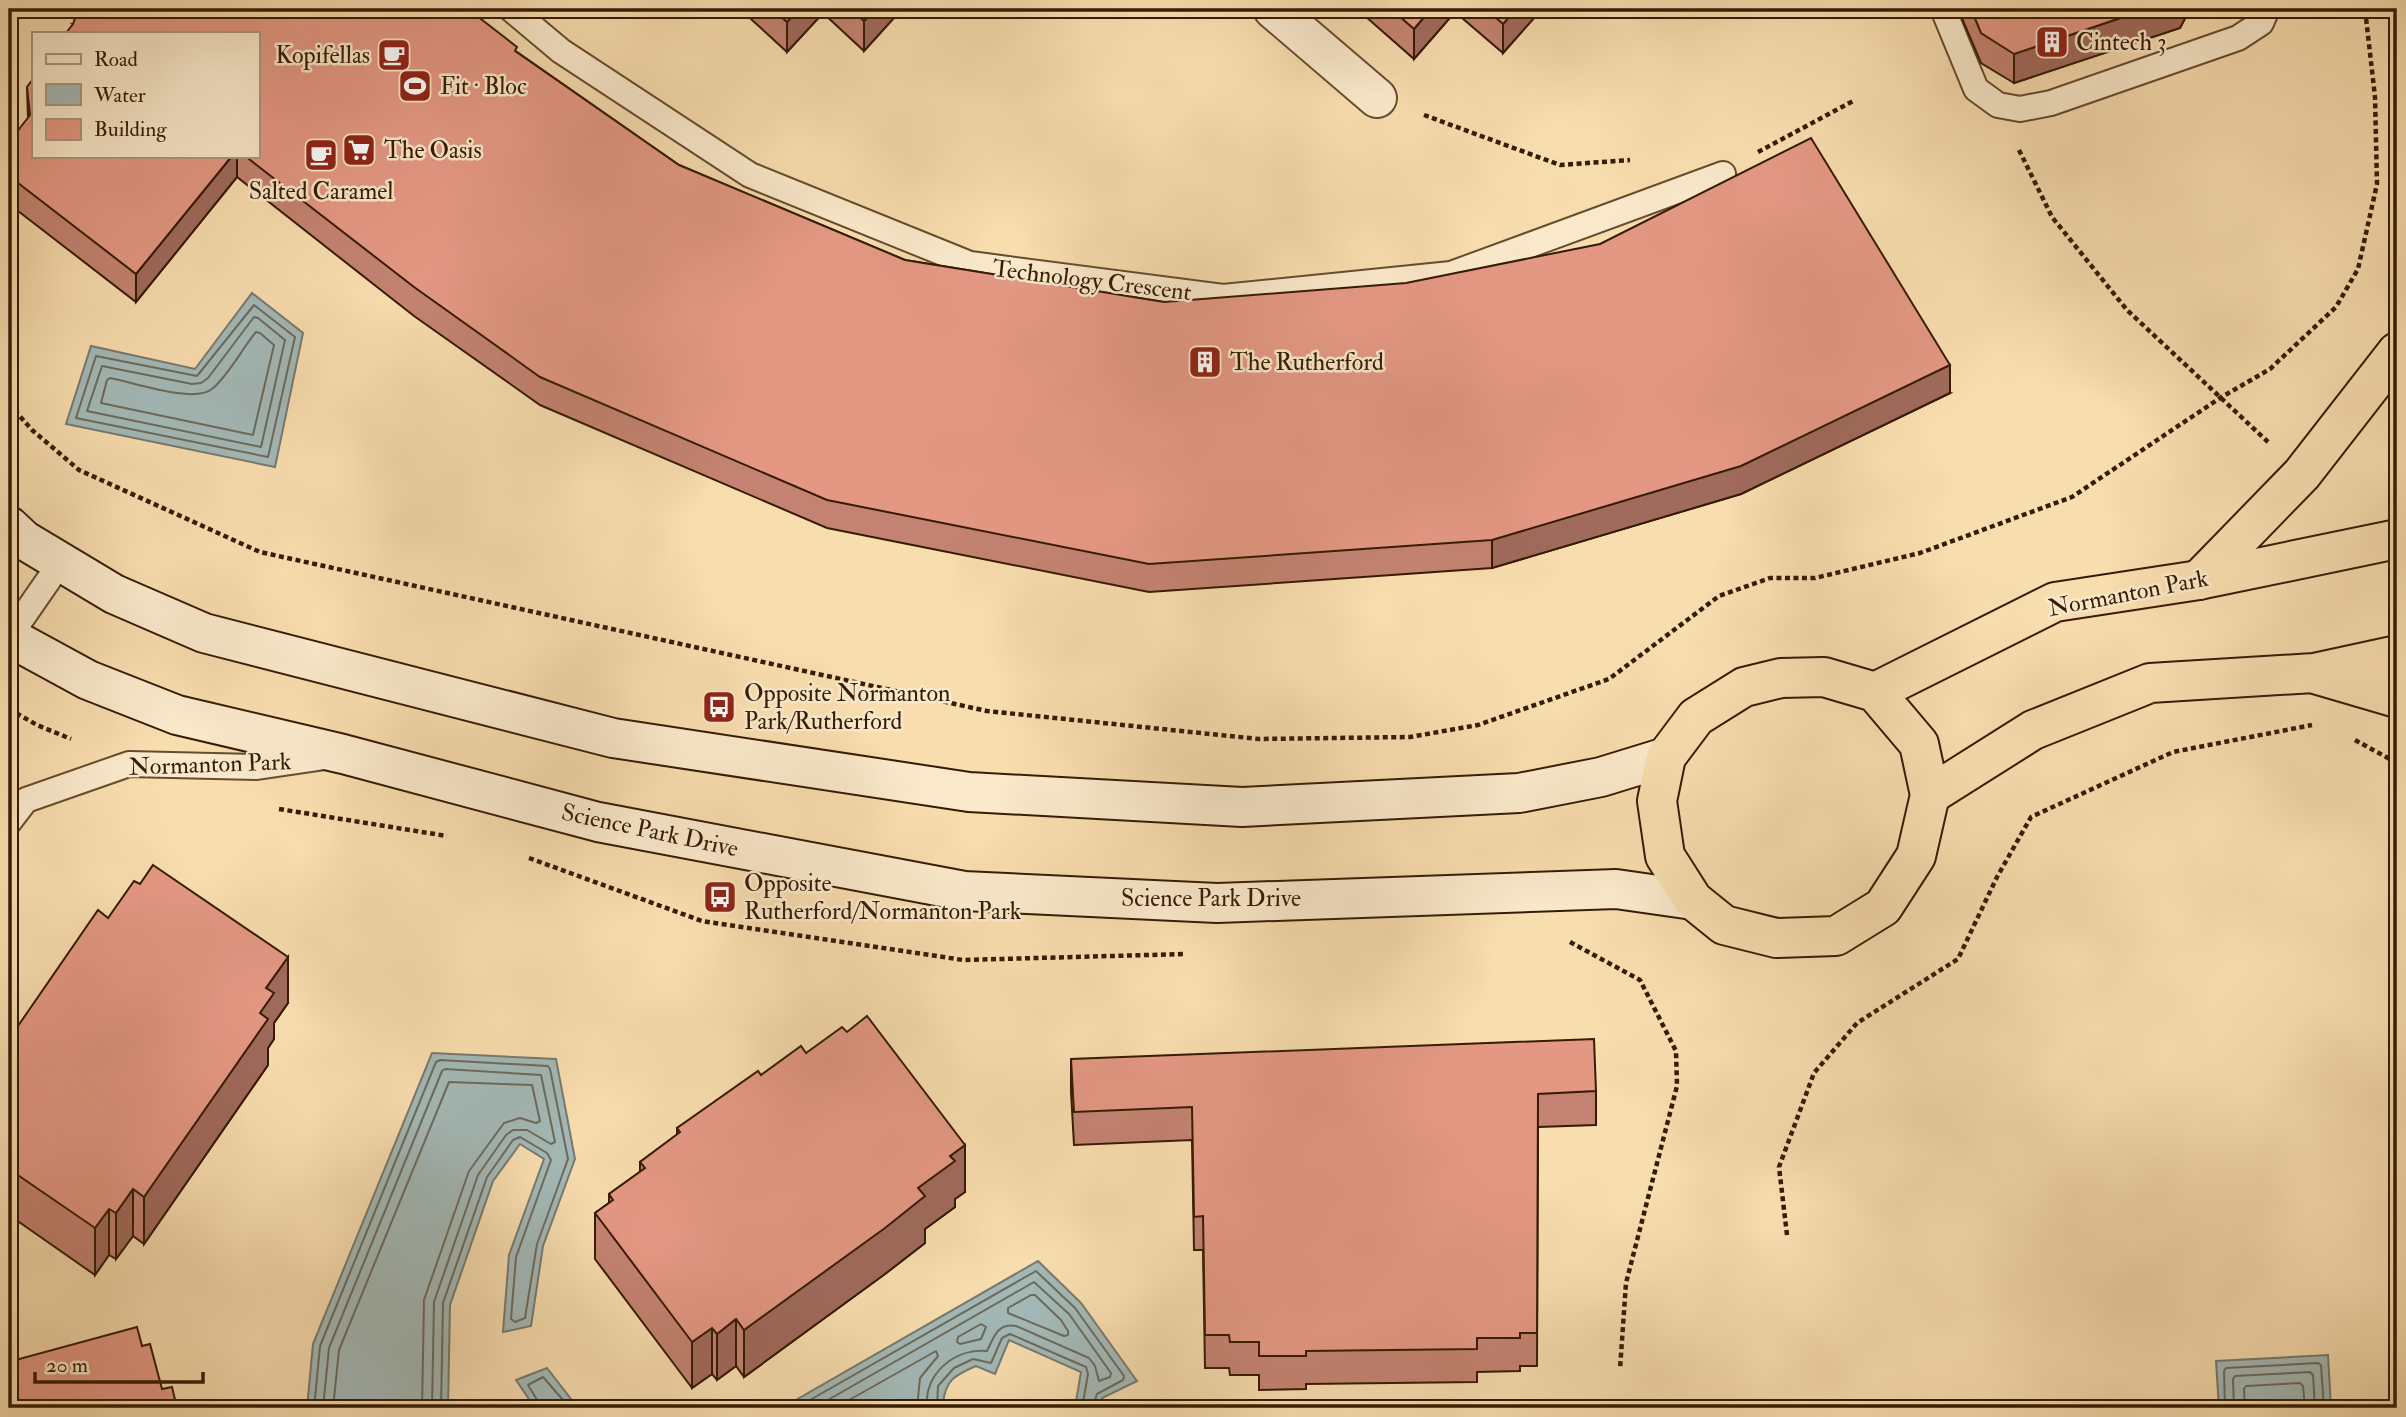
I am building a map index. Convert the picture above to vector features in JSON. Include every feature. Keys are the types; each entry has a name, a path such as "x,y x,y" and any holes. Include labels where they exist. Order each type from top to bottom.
{"highway":[{"path":"2199,580 2302,474 2397,352"},
{"name":"Normanton Park","path":"1875,692 2055,602 2199,580 2397,539"},
{"path":"1930,795 2033,730 2150,683 2314,673 2397,655"},
{"path":"2314,673 2397,698"},
{"path":"1824,677 1875,692 1919,744 1930,795 1916,856 1883,907 1836,936 1776,938 1724,925 1693,900 1665,856 1657,802 1666,757 1696,717 1744,687 1781,678 1824,677"}],"main road":[{"path":"1273,9 1377,98"},
{"path":"9,526 24,540 114,594 204,633 613,738 969,792 1242,807 1519,793 1601,777 1666,757"},
{"name":"Science Park Drive","path":"9,637 88,680 177,715 343,754 598,822 964,891 1217,903 1616,889 1693,900"}],"lane":[{"name":"Technology Crescent","path":"511,9 561,51 750,175 970,264 1223,297 1451,274 1723,174"},
{"path":"1943,9 1976,89 1998,105 2020,109 2051,103 2238,38 2261,23 2267,9"},
{"path":"9,637 61,562"},
{"name":"Normanton Park","path":"9,822 26,800 129,764 257,767 343,754"}],"path":[{"path":"9,404 33,430 79,470 260,552 987,711 1259,739 1410,737 1478,725 1609,679 1719,596 1770,578 1815,578 1920,553 2072,497 2220,398 2270,369 2336,307 2358,269 2377,184 2375,97 2365,9"},
{"path":"1377,98 1560,165 1642,159"},
{"path":"1748,153 1761,152 1855,100"},
{"path":"1998,105 2052,217 2127,310 2302,474"},
{"path":"1787,1235 1779,1167 1814,1073 1857,1023 1958,959 1997,877 2031,817 2173,752 2325,723"},
{"path":"2349,736 2397,763"},
{"path":"272,808 460,838"},
{"path":"524,856 702,921 963,960 1194,954"},
{"path":"1562,937 1640,980 1676,1051 1677,1086 1626,1283 1620,1369"}],"water":[{"path":"252,293 303,333 275,467 66,424 91,346 195,369"},
{"path":"432,1053 556,1059 575,1159 543,1246 531,1326 503,1332 509,1255 544,1159 520,1144 493,1181 450,1305 448,1408 307,1408 313,1344"},
{"path":"1038,1261 1081,1303 1137,1381 1102,1398 1105,1408 1075,1408 1081,1372 1009,1340 995,1374 976,1366 952,1379 944,1396 943,1404 946,1408 782,1408"},
{"path":"2328,1355 2331,1408 2219,1408 2216,1361"},
{"path":"547,1368 578,1408 535,1408 516,1380"}],"building":[{"name":"The Rutherford","path":"78,9 468,9 517,47 515,51 679,165 905,260 1164,302 1406,283 1600,244 1811,138 1950,365 1741,466 1492,540 1149,564 827,500 540,377 414,287 248,158 259,158 259,32 67,32"},
{"path":"772,9 799,9 787,22"},
{"path":"851,9 875,9 864,21"},
{"path":"1391,9 1431,9 1414,29"},
{"path":"1486,9 1516,9 1503,24"},
{"path":"1971,9 2147,9 2014,54 1981,33"},
{"path":"32,80 32,158 230,158 136,274 9,176 9,142 30,115 27,87"},
{"path":"153,865 288,957 266,988 274,993 260,1013 268,1019 144,1197 133,1189 116,1213 109,1209 95,1228 9,1169 9,1039 98,910 108,918 134,881 140,884"},
{"path":"867,1016 965,1145 950,1156 955,1161 918,1188 925,1196 744,1330 736,1319 717,1334 712,1328 692,1342 595,1213 613,1200 609,1194 645,1168 640,1162 680,1132 677,1128 758,1071 761,1075 801,1046 806,1053 842,1027 847,1032"},
{"path":"1594,1039 1596,1091 1538,1094 1537,1333 1520,1333 1520,1338 1477,1338 1477,1349 1306,1351 1306,1356 1259,1356 1259,1342 1230,1342 1229,1335 1205,1335 1203,1216 1194,1217 1192,1107 1074,1112 1071,1059"},
{"path":"137,1327 142,1346 150,1344 162,1389 172,1387 177,1408 9,1408 9,1349 12,1361"}],"place":[{"name":"Cintech 3","path":"2052,42"},
{"name":"Kopifellas","path":"394,55"},
{"name":"Fit · Bloc","path":"415,86"},
{"name":"The Oasis","path":"359,150"},
{"name":"Salted Caramel","path":"321,155"},
{"name":"The Rutherford","path":"1205,362"},
{"name":"Opposite Normanton Park/Rutherford","path":"719,707"},
{"name":"Opposite Rutherford/Normanton Park","path":"720,897"}]}
